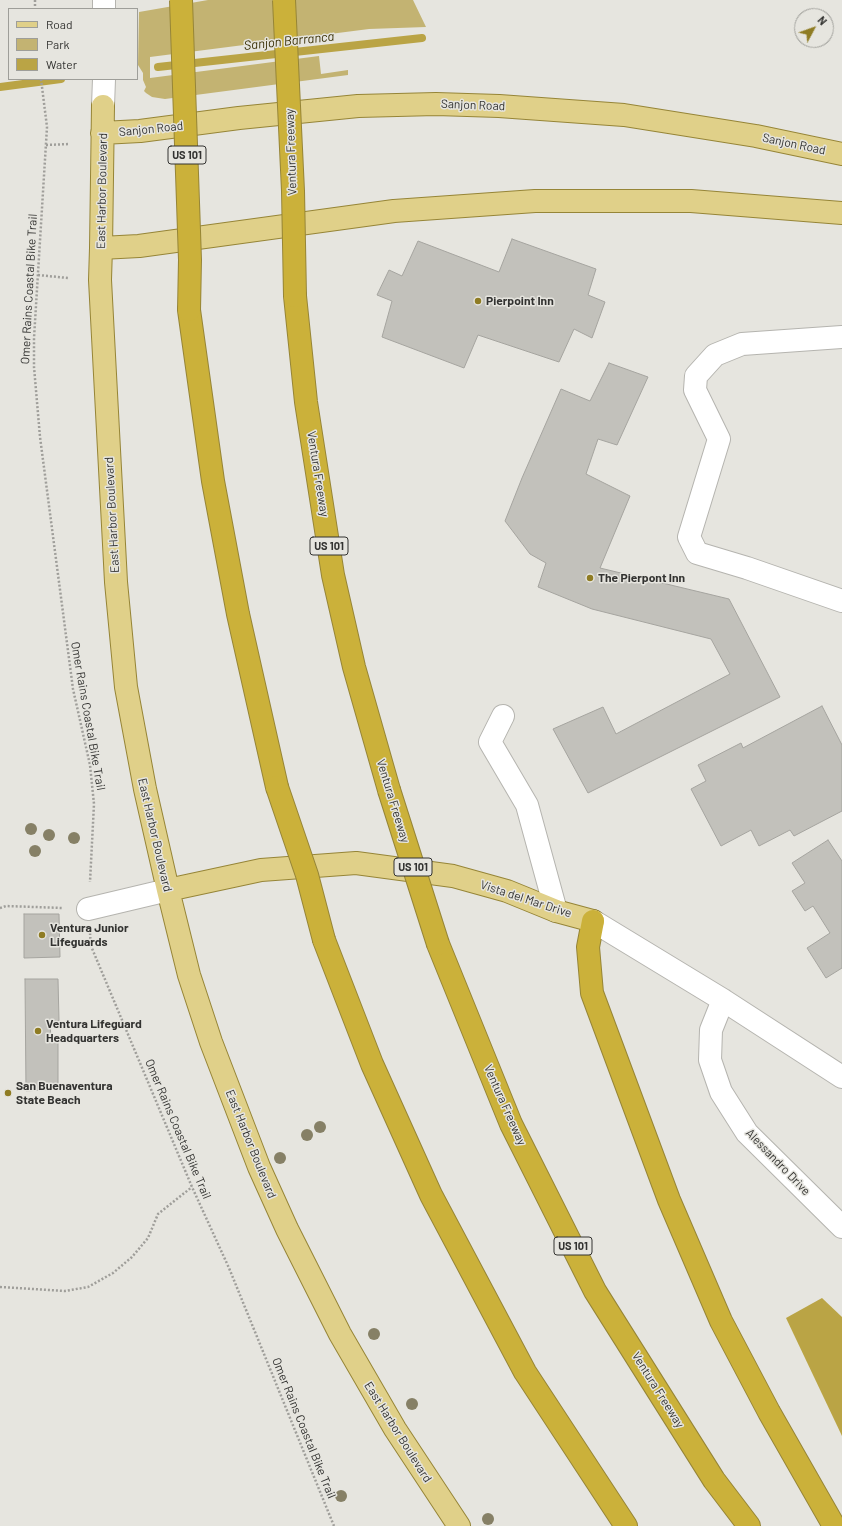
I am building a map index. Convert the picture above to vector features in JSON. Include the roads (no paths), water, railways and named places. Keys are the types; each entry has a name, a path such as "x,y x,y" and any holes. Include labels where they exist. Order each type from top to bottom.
{"highway":[{"name":"US 101","path":"181,0 190,253 189,310 213,481 235,598 277,787 307,875 324,940 372,1064 431,1195 525,1372 626,1526"},
{"name":"Ventura Freeway","path":"284,0 293,191 295,296 306,402 333,575 354,667 389,790 438,944 511,1124 595,1291 714,1480 749,1526"},
{"path":"593,921 588,947 592,993 669,1200 721,1321 769,1412 834,1526"}],"main road":[{"name":"Sanjon Road","path":"102,133 140,131 239,118 358,106 436,104 499,106 624,115 756,136 842,154"},
{"name":"East Harbor Boulevard","path":"103,106 102,248 100,280 116,582 126,687 145,789 189,975 211,1042 257,1160 287,1229 355,1362 395,1429 459,1526"},
{"path":"102,248 139,246 394,211 535,201 691,200 842,213"},
{"name":"Vista del Mar Drive","path":"168,890 261,870 356,863 453,876 507,891 556,911 593,921"}],"street":[{"name":"East Harbor Boulevard","path":"103,106 104,80"},
{"path":"842,337 742,344 715,355 696,376 694,390 719,439 689,537 697,553 747,568 842,601"},
{"path":"502,716 490,742 527,805 556,911"},
{"path":"88,909 168,890"},
{"name":"Vista del Mar Drive","path":"593,921 723,1000 842,1077"},
{"name":"Alessandro Drive","path":"723,1000 711,1030 710,1060 721,1092 747,1133 842,1227"}],"water":[{"path":"822,1298 842,1317 842,1436 786,1318"}],"waterway":[{"name":"Sanjon Barranca","path":"158,67 422,38"},
{"name":"Sanjon Barranca","path":"0,87 53,80"}],"place":[{"name":"Pierpoint Inn","path":"478,301"},
{"name":"The Pierpont Inn","path":"590,578"},
{"name":"Ventura Junior Lifeguards","path":"42,935"},
{"name":"Ventura Lifeguard Headquarters","path":"38,1031"},
{"name":"San Buenaventura State Beach","path":"8,1093"}]}
